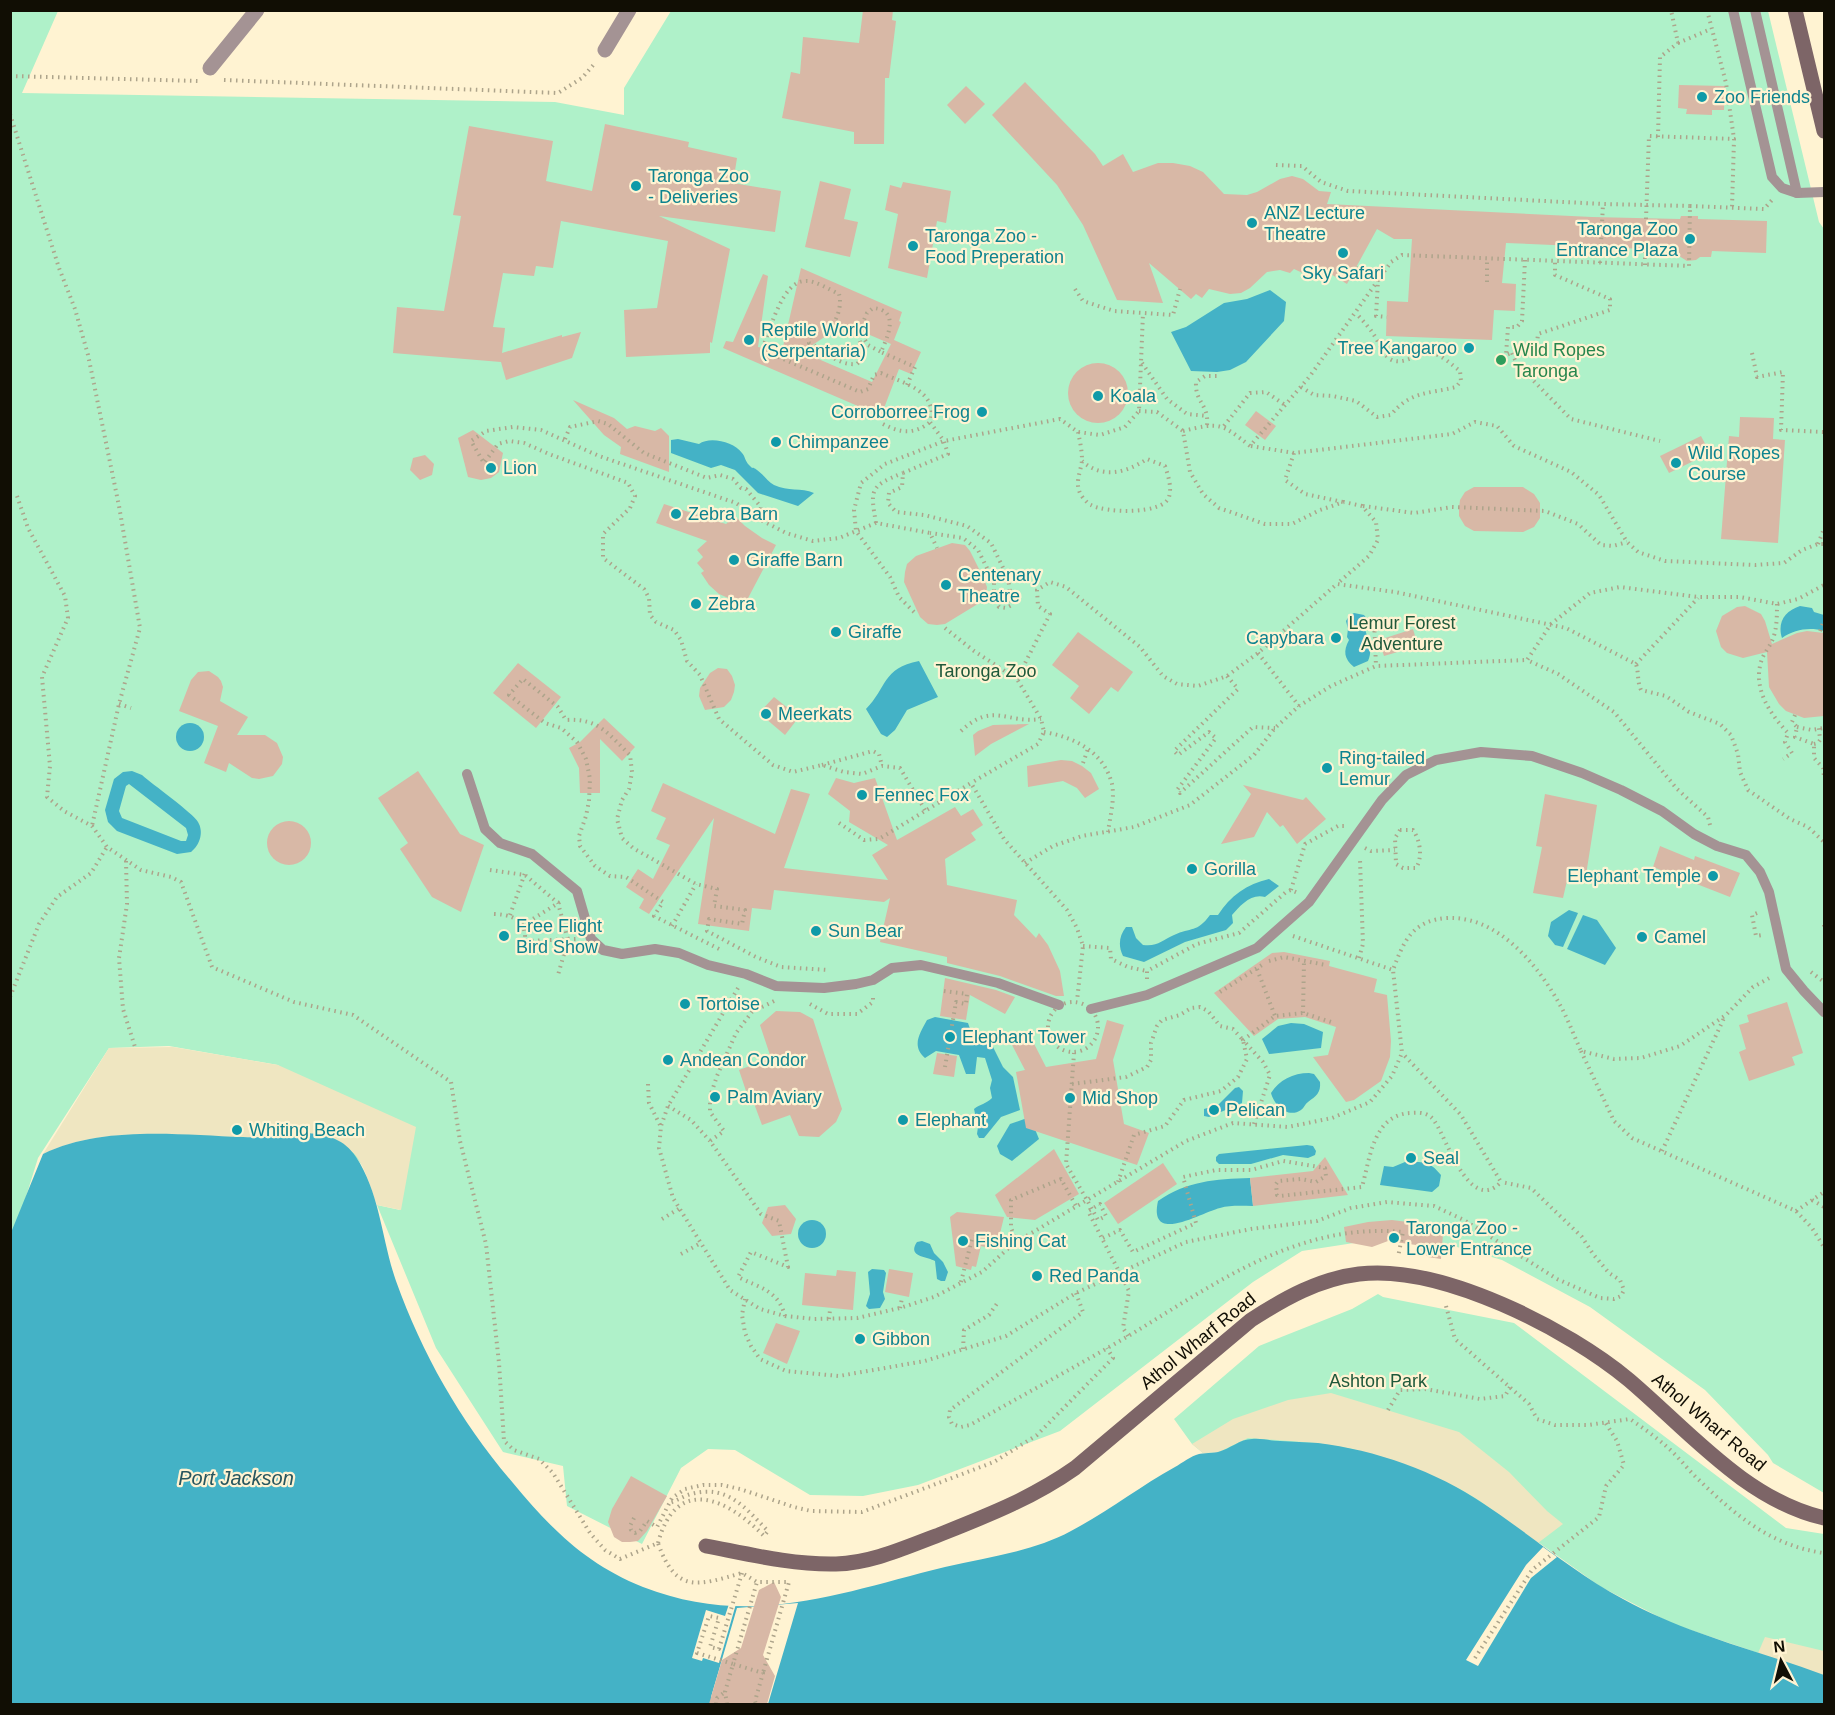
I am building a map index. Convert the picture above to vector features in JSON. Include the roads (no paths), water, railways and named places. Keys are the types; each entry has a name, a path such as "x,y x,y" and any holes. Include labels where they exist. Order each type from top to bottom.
{"main road":[{"path":"1796,10 1824,131"},
{"name":"Athol Wharf Road","path":"706,1546 809,1564 838,1564 892,1553 990,1514 1048,1486 1075,1468 1251,1320 1269,1308 1304,1289 1332,1279 1360,1274 1389,1274 1437,1282 1514,1309 1554,1328 1591,1350 1714,1456 1753,1486 1785,1504 1824,1518"}],"street":[{"path":"214,74 257,10"},
{"path":"605,50 628,10"}],"lane":[{"path":"1733,10 1772,177 1782,188 1797,193 1824,192"},
{"path":"1755,10 1797,193"},
{"path":"1091,1009 1147,995 1257,948 1309,902 1382,800 1406,775 1436,760 1481,752 1532,756 1582,774 1621,790 1662,811 1694,834 1717,846 1746,855 1760,872 1769,892 1786,969 1824,1012"},
{"path":"467,774 485,830 500,843 532,854 577,891 591,939 603,950 622,954 655,949 679,953 708,965 746,974 776,986 824,988 856,984 873,980 892,968 921,965 998,983 1059,1005"}],"water":[{"path":"1270,290 1286,302 1284,321 1246,362 1230,370 1191,371 1171,332 1186,327 1224,303 1247,299"},
{"path":"678,439 699,444 709,440 728,443 738,449 752,468 774,485 814,493 798,506 758,493 735,470 721,465 711,468 671,453 671,440"},
{"path":"1800,606 1812,608 1814,612 1824,615 1824,631 1803,630 1782,638 1781,627 1786,614"},
{"path":"1354,613 1364,615 1367,619 1365,639 1370,652 1368,661 1354,667 1346,658 1345,651 1349,640 1346,621"},
{"path":"919,661 938,697 907,710 895,730 887,737 881,734 866,709 898,668"},
{"path":"190,723 200,727 204,737 200,747 190,751 180,747 176,737 180,727"},
{"path":"132,771 142,775 195,818 200,826 201,834 199,842 191,852 177,854 117,831 108,822 105,810 114,779 123,772","holes":["129,784 186,828 188,835 186,841 181,841 122,818 119,811 126,786"]},
{"path":"1269,879 1279,886 1265,897 1255,897 1242,904 1232,915 1233,923 1226,930 1185,942 1144,962 1123,956 1120,941 1126,927 1132,927 1136,938 1143,945 1156,944 1201,925 1210,915 1218,915 1240,892 1253,884"},
{"path":"1569,910 1578,913 1563,947 1555,945 1548,936 1551,922"},
{"path":"1583,915 1597,920 1616,948 1605,965 1567,949"},
{"path":"935,1017 968,1023 979,1041 993,1047 1003,1067 1013,1077 1020,1110 1001,1117 984,1138 979,1138 977,1134 978,1127 974,1109 992,1098 990,1088 992,1080 985,1058 977,1057 975,1074 966,1074 959,1055 936,1051 925,1058 918,1049 918,1039 927,1020"},
{"path":"1291,1023 1304,1024 1323,1032 1321,1048 1269,1054 1262,1039 1278,1026"},
{"path":"1314,1074 1320,1082 1317,1094 1296,1112 1287,1112 1278,1106 1271,1093 1274,1088 1287,1078"},
{"path":"1239,1087 1243,1091 1242,1103 1209,1117 1204,1116 1204,1109 1218,1105 1235,1088"},
{"path":"1030,1117 1039,1139 1012,1161 1000,1154 997,1146 1010,1124"},
{"name":"Port Jackson","path":"308,1133 341,1142 356,1157 364,1171 376,1202 391,1266 418,1336 460,1412 494,1460 541,1515 571,1544 604,1568 643,1587 683,1599 721,1605 758,1606 831,1596 1041,1544 1084,1524 1199,1454 1218,1452 1252,1439 1318,1443 1361,1451 1425,1472 1465,1492 1569,1565 1623,1599 1697,1632 1824,1675 1824,1704 11,1704 10,1235 43,1154 66,1145 116,1135 251,1137"},
{"path":"1313,1146 1316,1151 1315,1155 1308,1158 1283,1155 1251,1164 1219,1164 1216,1161 1219,1154"},
{"path":"1405,1162 1429,1164 1441,1175 1439,1186 1432,1192 1380,1185 1384,1166 1393,1167"},
{"path":"1250,1178 1253,1206 1224,1207 1178,1223 1168,1224 1161,1222 1157,1214 1158,1201 1180,1189 1213,1180"},
{"path":"812,1220 822,1224 826,1234 822,1244 812,1248 802,1244 798,1234 802,1224"},
{"path":"917,1242 930,1244 934,1253 943,1262 948,1272 945,1281 937,1279 935,1261 914,1251"},
{"path":"872,1269 884,1270 886,1273 883,1292 885,1299 880,1308 869,1309 866,1306 870,1294 868,1272"}],"place":[{"name":"Zoo Friends","path":"1702,97"},
{"name":"Taronga Zoo - Deliveries","path":"636,186"},
{"name":"ANZ Lecture Theatre","path":"1252,223"},
{"name":"Taronga Zoo Entrance Plaza","path":"1690,239"},
{"name":"Taronga Zoo - Food Preperation","path":"913,246"},
{"name":"Sky Safari","path":"1343,253"},
{"name":"Reptile World (Serpentaria)","path":"749,340"},
{"name":"Tree Kangaroo","path":"1469,348"},
{"name":"Wild Ropes Taronga","path":"1501,360"},
{"name":"Koala","path":"1098,396"},
{"name":"Corroborree Frog","path":"982,412"},
{"name":"Chimpanzee","path":"776,442"},
{"name":"Wild Ropes Course","path":"1676,463"},
{"name":"Lion","path":"491,468"},
{"name":"Zebra Barn","path":"676,514"},
{"name":"Giraffe Barn","path":"734,560"},
{"name":"Centenary Theatre","path":"946,585"},
{"name":"Zebra","path":"696,604"},
{"name":"Giraffe","path":"836,632"},
{"name":"Capybara","path":"1336,638"},
{"name":"Meerkats","path":"766,714"},
{"name":"Ring-tailed Lemur","path":"1327,768"},
{"name":"Fennec Fox","path":"862,795"},
{"name":"Gorilla","path":"1192,869"},
{"name":"Elephant Temple","path":"1713,876"},
{"name":"Sun Bear","path":"816,931"},
{"name":"Free Flight Bird Show","path":"504,936"},
{"name":"Camel","path":"1642,937"},
{"name":"Tortoise","path":"685,1004"},
{"name":"Elephant Tower","path":"950,1037"},
{"name":"Andean Condor","path":"668,1060"},
{"name":"Palm Aviary","path":"715,1097"},
{"name":"Mid Shop","path":"1070,1098"},
{"name":"Pelican","path":"1214,1110"},
{"name":"Elephant","path":"903,1120"},
{"name":"Whiting Beach","path":"237,1130"},
{"name":"Seal","path":"1411,1158"},
{"name":"Taronga Zoo - Lower Entrance","path":"1394,1238"},
{"name":"Fishing Cat","path":"963,1241"},
{"name":"Red Panda","path":"1037,1276"},
{"name":"Gibbon","path":"860,1339"}],"park label":[{"name":"Lemur Forest Adventure","path":"1402,633"},
{"name":"Taronga Zoo","path":"986,671"},
{"name":"Ashton Park","path":"1378,1381"}]}
